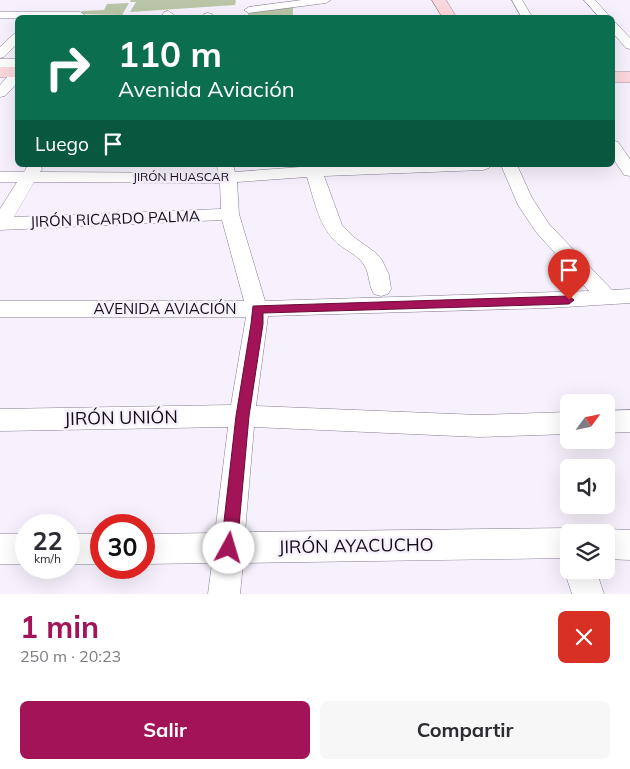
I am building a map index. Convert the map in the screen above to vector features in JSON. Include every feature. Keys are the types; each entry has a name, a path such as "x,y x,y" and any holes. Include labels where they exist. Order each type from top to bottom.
{"main road":[{"path":"439,0 448,15"},
{"path":"615,77 630,77"},
{"path":"615,84 630,84"}],"street":[{"path":"247,9 289,2 326,0"},
{"path":"517,0 526,15"},
{"path":"589,0 603,15"},
{"path":"0,15 15,15"},
{"path":"615,28 630,30"},
{"path":"615,29 630,45"},
{"path":"0,54 15,39"},
{"path":"0,63 11,74 0,93"},
{"path":"615,150 624,165"},
{"name":"JIRÓN HUASCAR","path":"0,178 33,171 314,171 427,167"},
{"path":"510,167 535,218 608,298"},
{"path":"0,223 33,171"},
{"path":"224,594 242,416 257,324 257,309 230,214 227,171"},
{"path":"314,171 333,226 379,268 381,289"},
{"name":"JIRÓN RICARDO PALMA","path":"0,223 230,214"},
{"name":"AVENIDA AVIACIÓN","path":"0,309 257,309 630,296"},
{"name":"JIRÓN UNIÓN","path":"0,420 242,416 479,426 560,423"},
{"path":"615,422 630,421"},
{"name":"JIRÓN AYACUCHO","path":"155,548 560,543"},
{"path":"615,544 630,544"},
{"path":"0,549 15,549"},
{"path":"583,579 588,594"}],"green space":[{"path":"131,0 236,1 235,5 130,12 136,2 130,2"},
{"path":"129,3 122,15 80,14 82,11 104,10 107,4"},
{"path":"293,5 293,15 248,15 250,11"}],"route":[{"path":"229,548 242,416 257,324 257,309 569,300"}]}
